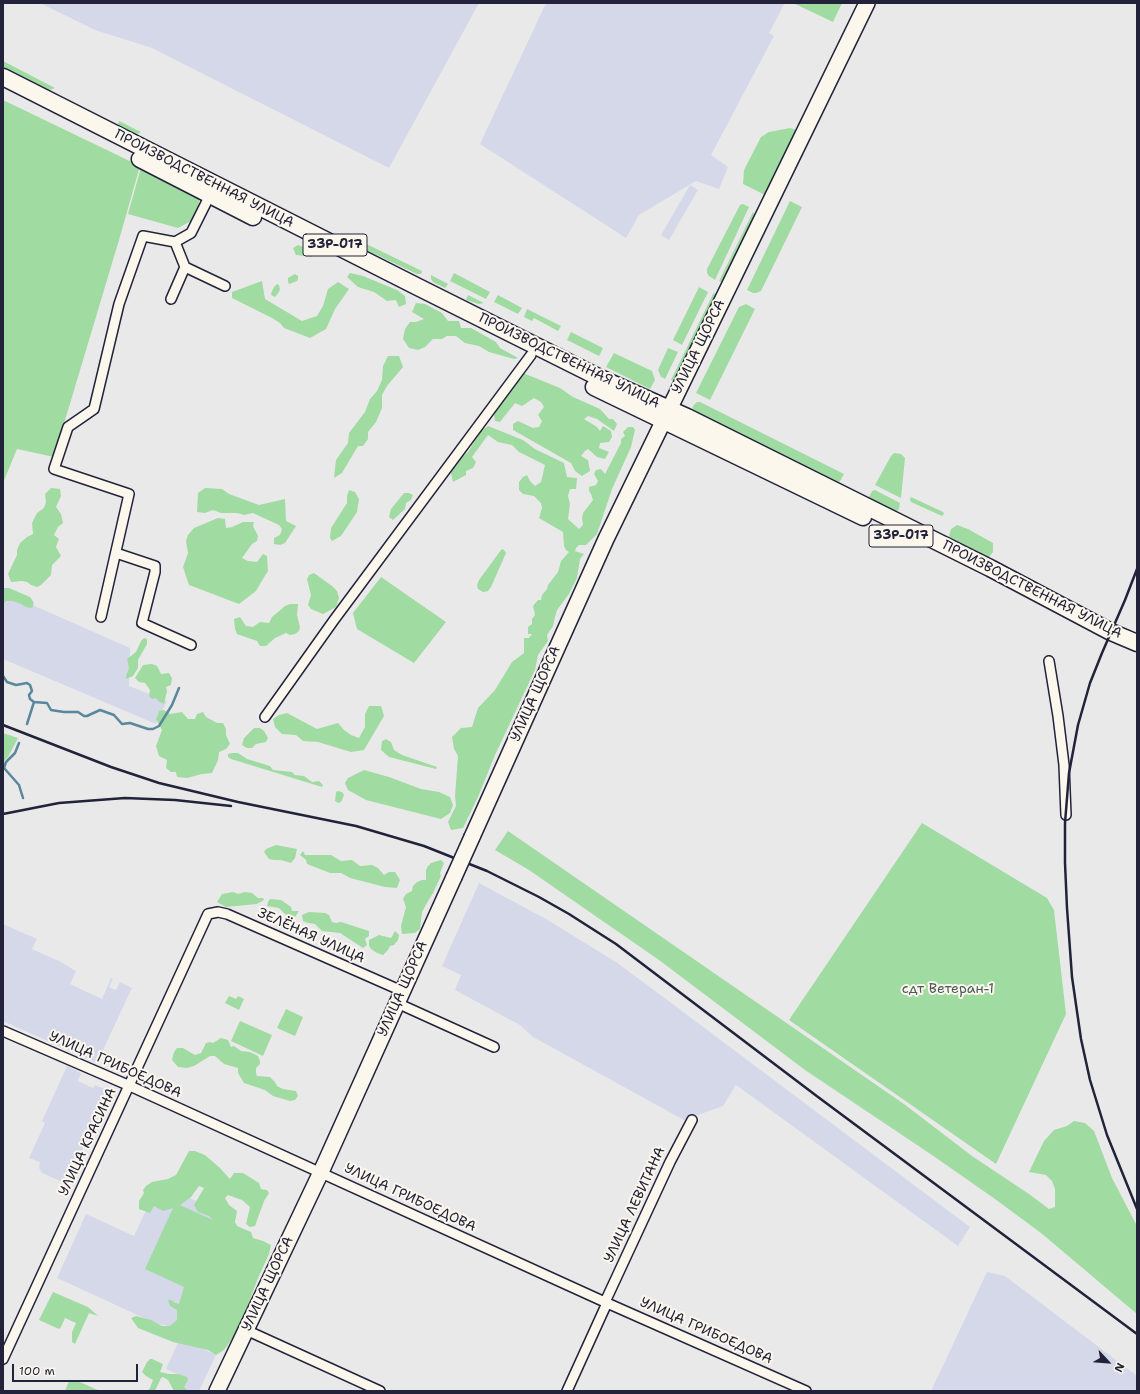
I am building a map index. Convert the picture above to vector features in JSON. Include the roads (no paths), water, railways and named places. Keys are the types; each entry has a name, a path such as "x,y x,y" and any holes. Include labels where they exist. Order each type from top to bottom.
{"highway":[{"name":"ПРОИЗВОДСТВЕННАЯ УЛИЦА","path":"3,77 600,378 666,414 1137,653"},
{"name":"ПРОИЗВОДСТВЕННАЯ УЛИЦА","path":"3,89 210,195 633,406 692,419 990,568 1111,632 1137,643"}],"main road":[{"name":"УЛИЦА ЩОРСА","path":"217,1391 321,1172 606,539 867,3"}],"street":[{"path":"101,617 129,494 54,469 68,427 94,409 119,304 143,236 175,242 191,233 210,195"},
{"path":"171,299 184,266 175,242"},
{"path":"184,266 225,286"},
{"path":"265,717 334,620 531,355"},
{"path":"116,553 155,566 155,572 142,623 191,645"},
{"path":"1049,661 1064,765 1066,815"},
{"name":"ЗЕЛЁНАЯ УЛИЦА","path":"208,914 218,912 227,914 399,997 494,1047"},
{"name":"УЛИЦА КРАСИНА","path":"3,1359 208,914"},
{"name":"УЛИЦА ГРИБОЕДОВА","path":"3,1031 130,1086 806,1391"},
{"name":"УЛИЦА ЛЕВИТАНА","path":"567,1391 670,1162 692,1120"},
{"path":"246,1330 380,1391"}],"waterway":[{"path":"3,676 7,682 16,685 27,683 30,685 32,691 29,695 30,699 34,702 47,703 51,710 78,712 84,716 100,710 114,715 122,724 130,723 148,729 153,729 159,726 172,705 179,688"},
{"path":"27,724 34,702"},
{"path":"19,743 15,753 6,762 4,768 19,785 23,798"}],"railway":[{"path":"1137,569 1090,683 1078,725 1069,773 1065,823 1067,908 1072,977 1081,1039 1090,1080 1107,1135 1137,1209"},
{"path":"3,725 111,767 159,783 238,802 356,826 424,846 487,871 539,897 616,944 818,1097 1137,1334"},
{"path":"3,814 59,803 125,798 175,800 231,806"}],"park label":[{"name":"сдт Ветеран-1","path":"948,989"}]}
